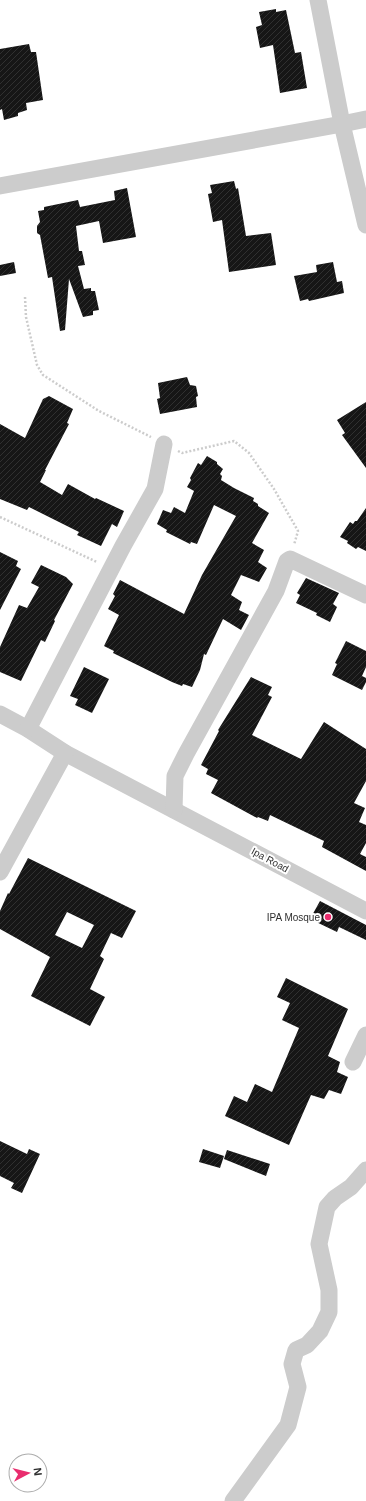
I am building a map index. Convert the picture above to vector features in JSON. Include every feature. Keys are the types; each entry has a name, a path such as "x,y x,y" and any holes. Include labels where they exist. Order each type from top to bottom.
{"street":[{"path":"318,0 342,124 366,225"},
{"path":"0,186 366,119"},
{"path":"28,729 111,569 155,489 164,444"},
{"path":"174,810 175,776 276,591 287,560 290,559 366,595"},
{"name":"Ipa Road","path":"0,714 28,729 65,753 366,911"},
{"path":"0,872 65,753"},
{"path":"353,1062 366,1035"},
{"path":"233,1501 288,1425 298,1387 292,1364 296,1350 307,1345 320,1331 329,1312 329,1290 319,1244 327,1207 335,1198 351,1187 366,1170"}],"path":[{"path":"0,517 111,569"}],"building":[{"path":"276,9 276,12 286,10 295,53 301,52 307,88 280,93 273,45 260,48 256,27 262,25 259,12"},
{"path":"29,44 31,52 36,52 43,100 26,103 27,110 18,113 18,116 4,120 2,109 0,110 0,49"},
{"path":"234,181 236,189 238,188 246,236 271,233 276,265 229,272 222,220 213,222 208,194 212,193 210,185"},
{"path":"127,188 136,237 103,243 99,221 76,226 79,251 82,251 85,265 78,266 84,289 91,288 91,291 95,291 99,310 93,311 93,315 83,317 69,279 65,330 60,331 52,277 48,278 40,235 37,233 37,226 40,222 38,211 44,210 44,207 78,200 80,207 115,200 114,191"},
{"path":"14,262 16,273 0,276 0,265"},
{"path":"333,262 337,282 342,281 344,293 309,301 308,299 300,301 294,276 317,272 316,265"},
{"path":"187,377 190,385 196,386 198,396 196,397 197,407 160,414 157,399 160,398 158,383"},
{"path":"49,396 73,409 67,423 69,424 40,482 62,495 68,484 95,499 96,498 124,511 117,527 112,524 101,546 77,535 79,532 29,507 27,510 0,499 0,424 25,438 43,399"},
{"path":"366,402 366,468 342,435 345,433 337,420"},
{"path":"207,456 217,462 217,464 223,469 220,474 222,476 221,480 254,498 253,501 258,504 258,506 269,513 252,543 264,550 258,562 267,568 259,582 241,575 231,595 242,602 239,610 249,615 241,630 223,619 206,655 204,654 200,670 192,687 183,684 182,686 172,682 113,653 114,651 104,646 119,615 108,609 115,596 113,594 120,580 184,614 202,575 236,516 214,505 197,544 191,542 190,544 166,532 167,530 157,524 163,510 171,513 174,507 185,513 194,491 187,487 191,480 190,478 198,463 201,465"},
{"path":"366,508 366,551 358,547 356,549 347,543 348,541 340,537 350,522 353,524 357,521"},
{"path":"0,552 18,561 16,566 21,569 0,610"},
{"path":"41,565 66,577 73,584 54,620 55,621 45,642 41,640 21,681 0,672 0,647 19,605 27,608 39,587 31,583"},
{"path":"306,578 339,593 333,604 337,607 330,622 316,615 317,613 296,603 300,595 297,593"},
{"path":"346,641 366,651 366,667 362,676 366,678 366,682 362,690 332,675 337,664 335,663"},
{"path":"84,667 109,679 92,713 75,705 78,699 70,696"},
{"path":"251,677 272,687 268,695 272,697 252,735 301,759 324,722 366,749 366,781 354,803 365,808 359,822 366,825 366,843 360,854 366,857 366,871 322,847 324,841 270,815 268,821 258,817 257,818 211,793 218,780 206,774 208,769 201,765 219,731 218,730"},
{"path":"28,858 136,911 122,938 111,933 100,956 104,959 90,989 105,997 90,1026 31,996 50,957 0,929 0,911 8,893 9,894","holes":["67,912 94,925 82,948 55,935"]},
{"name":"IPA Mosque","path":"320,901 366,925 366,940 339,927 337,932 310,919"},
{"path":"286,978 348,1009 328,1056 340,1062 337,1072 348,1077 341,1094 329,1090 324,1099 311,1095 289,1145 225,1116 234,1096 247,1102 255,1084 272,1092 299,1028 282,1020 290,1003 277,997"},
{"path":"0,1141 27,1154 29,1149 40,1154 22,1193 11,1188 14,1183 0,1176"},
{"path":"203,1149 224,1156 220,1168 199,1162"},
{"path":"227,1150 270,1164 266,1176 224,1159"}],"place":[{"name":"IPA Mosque","path":"328,917"}]}
